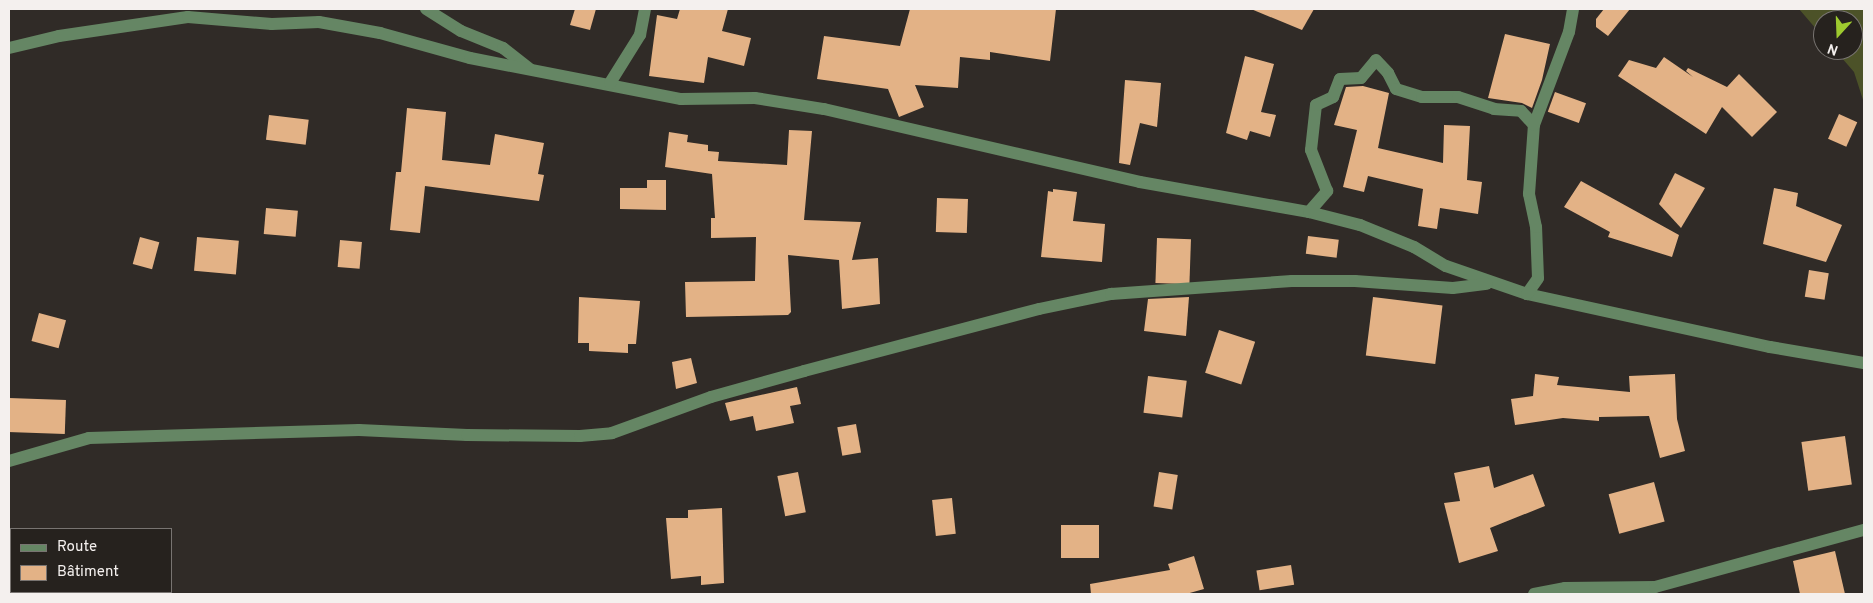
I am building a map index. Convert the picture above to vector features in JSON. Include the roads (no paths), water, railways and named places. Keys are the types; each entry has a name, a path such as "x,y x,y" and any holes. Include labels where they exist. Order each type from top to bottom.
{"street":[{"path":"426,9 461,31 503,48 530,69"},
{"path":"610,83 640,36 645,9"},
{"path":"1526,294 1538,278 1536,227 1529,194 1534,125 1569,32 1573,9"},
{"path":"9,48 59,36 188,17 272,24 319,22 380,33 446,52 610,83 681,100 755,98 824,109 1140,182 1309,212 1360,225 1490,283 1526,294 1770,347 1864,363"},
{"path":"1309,212 1327,190 1311,150 1316,105 1333,97 1340,79 1361,78 1376,60 1388,73 1396,89 1422,97 1458,97 1494,109 1521,111 1534,125"},
{"path":"9,461 89,438 359,430 477,435 580,436 612,433 711,397 804,371 1039,309 1112,294 1292,281 1355,281 1453,288 1490,283"},
{"path":"1534,594 1566,588 1655,587 1864,530"}]}
